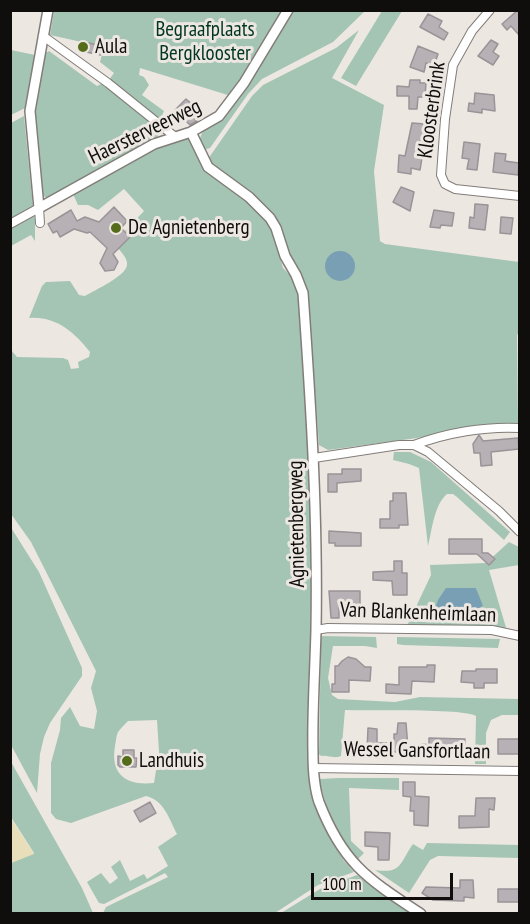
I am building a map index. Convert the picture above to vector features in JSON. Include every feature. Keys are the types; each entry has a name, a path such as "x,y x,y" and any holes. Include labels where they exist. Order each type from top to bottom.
{"street":[{"path":"40,223 30,111 48,10"},
{"name":"Haersterveerweg","path":"10,225 154,144 191,132 210,122 226,109 288,10"},
{"name":"Kloosterbrink","path":"490,10 472,31 453,65 445,119 441,175 445,184 455,189 519,196"},
{"path":"44,36 174,136"},
{"name":"Agnietenbergweg","path":"191,132 208,167 249,197 270,218 303,293 314,458 316,630 313,697 314,768 318,799 330,827 350,860 370,880 421,914"},
{"path":"314,458 399,445 414,445 429,439 485,429 519,428"},
{"path":"414,445 428,453 499,512 519,532"},
{"name":"Van Blankenheimlaan","path":"316,630 328,628 492,630 519,636"},
{"name":"Wessel Gansfortlaan","path":"314,768 519,771"}],"green space":[{"name":"Begraafplaats Bergklooster","path":"54,11 283,11 231,96 140,68 139,75 144,77 149,85 142,95 164,111 160,120 109,80 114,73 100,62 104,47 50,35"},
{"path":"292,11 365,11 333,42 262,79 248,94 210,148 204,150 199,141 202,133"},
{"path":"382,11 402,11 356,86 341,78"},
{"path":"359,30 332,78 384,105 374,171 380,241 385,244 519,262 518,425 490,425 328,450 319,445 308,294 305,285 285,247 275,217 265,205 213,166 208,159 252,96 263,85 336,48"},
{"path":"11,50 35,55 25,108 11,115"},
{"path":"49,51 97,86 103,83 160,129 160,132 156,139 47,198 40,194 34,114 44,54"},
{"path":"24,116 33,207 11,221 11,123"},
{"path":"186,137 190,139 202,165 248,200 268,222 274,234 283,268 291,276 299,298 310,433 311,785 315,804 325,829 344,861 354,872 318,885 275,913 103,913 106,907 168,877 165,873 104,904 99,903 87,882 101,873 110,884 118,878 111,867 120,860 130,881 144,874 147,879 168,866 158,847 177,834 168,816 162,806 146,796 71,823 56,819 51,813 51,763 61,718 70,707 80,726 94,729 97,711 91,688 96,671 31,542 11,514 11,350 17,357 63,358 68,360 71,369 79,368 78,362 89,357 90,352 64,327 48,320 29,318 42,286 46,282 70,281 79,295 85,296 121,274 127,263 118,248 129,235 125,231 144,211 124,189 98,210 88,205 78,205 73,194 75,190 170,141","holes":["157,720 159,752 154,783 136,783 128,780 122,776 115,764 118,732 128,721"]},
{"path":"31,215 35,218 35,241 31,235 11,246 11,229"},
{"path":"394,452 410,452 431,462 510,532 504,540 457,497 447,494 436,511 428,546 419,468 393,460"},
{"path":"10,526 39,572 82,668 82,676 50,723 44,737 40,754 37,793 11,745"},
{"path":"509,542 519,547 519,565 489,570 507,631 405,630 431,575 430,565 486,563","holes":["476,588 482,607 437,606 446,589"]},
{"path":"321,636 376,637 377,648 333,646 328,678 332,695 338,699 395,702 420,697 519,699 519,715 502,715 491,720 486,733 486,764 475,764 476,716 468,713 435,711 345,710 341,756 321,756 319,754"},
{"path":"397,637 500,639 498,648 403,645 397,644"},
{"path":"10,760 82,888 93,913 11,913 11,863 34,853 11,817"},
{"path":"399,778 399,790 349,788 351,841 364,853 358,859 350,851 333,824 320,783 320,779"},
{"path":"427,843 519,845 519,858 438,856 430,860 409,893 375,870 395,869 413,844 423,850"},
{"path":"357,875 410,913 281,913 320,889"}],"sand":[{"path":"10,817 34,854 11,863 10,863"}],"water":[{"path":"340,251 351,255 355,266 351,277 340,281 329,277 325,266 329,255"},
{"path":"446,588 476,588 483,606 479,608 439,608 436,606 438,600"}],"building":[{"path":"518,10 519,35 511,26 507,30 502,24"},
{"path":"428,14 442,21 439,27 448,33 444,40 420,27"},
{"path":"491,40 498,44 493,52 499,56 493,65 478,56"},
{"path":"84,42 103,46 101,55 81,51"},
{"path":"418,46 438,54 434,66 426,63 424,72 410,67"},
{"path":"410,80 420,80 420,83 426,83 425,97 418,97 417,109 409,109 409,96 397,96 397,86 409,87"},
{"path":"475,93 494,95 495,111 482,109 482,113 468,111 469,103 474,104"},
{"path":"186,99 192,104 186,111 197,121 190,125 175,110"},
{"path":"412,123 425,124 418,158 422,158 420,170 411,168 411,174 398,172 399,155 405,156"},
{"path":"464,142 480,144 477,170 467,169 469,159 462,158"},
{"path":"495,153 506,154 505,161 519,163 518,175 493,172"},
{"path":"401,187 414,192 410,211 393,202"},
{"path":"475,204 488,205 485,230 469,228 470,217 474,218"},
{"path":"114,207 127,221 121,228 130,237 113,254 118,262 114,270 105,271 100,263 107,248 90,232 74,229 60,237 57,231 53,233 48,224 71,210 77,221 85,217 99,222"},
{"path":"434,210 454,213 452,226 430,227"},
{"path":"501,217 513,218 511,234 500,233"},
{"path":"479,435 483,441 518,438 519,449 491,452 492,465 481,466 480,453 474,453 473,444"},
{"path":"342,469 361,469 361,481 337,483 337,492 328,492 328,474 342,474"},
{"path":"393,493 406,493 408,525 399,525 399,528 380,528 380,519 390,519 390,501 393,501"},
{"path":"329,531 361,533 361,546 335,546 335,543 329,543"},
{"path":"449,539 482,539 482,553 488,553 495,559 489,565 477,554 449,554"},
{"path":"394,561 402,561 402,573 407,573 407,595 393,595 392,581 373,580 373,572 394,571"},
{"path":"329,591 360,591 360,605 339,605 339,618 331,618"},
{"path":"348,657 356,659 365,667 371,667 370,681 349,680 349,692 332,692 332,684 335,684 335,666"},
{"path":"427,665 435,665 434,682 412,681 411,694 386,693 386,684 399,685 399,667 427,667"},
{"path":"476,669 497,669 497,683 484,683 484,688 474,688 474,683 461,682 462,671 476,671"},
{"path":"398,723 406,723 408,748 400,748 399,752 367,751 368,728 377,729 377,743 394,743"},
{"path":"429,738 465,739 464,753 431,752 431,756 422,756 422,744 429,745"},
{"path":"498,739 519,739 519,754 498,754"},
{"name":"Landhuis","path":"123,750 134,750 134,758 137,758 136,767 118,765 118,756 123,757"},
{"path":"403,782 415,782 415,796 429,797 428,826 414,825 414,811 410,811 411,797 403,796"},
{"path":"476,798 495,798 494,810 489,809 489,827 459,828 459,816 475,816"},
{"path":"150,802 156,813 140,822 134,811"},
{"path":"365,832 390,833 389,860 378,860 378,847 365,846"},
{"path":"460,880 473,880 474,898 464,897 464,901 433,900 422,893 426,887 460,888"},
{"path":"498,889 519,889 519,902 498,902"}],"place":[{"name":"Aula","path":"83,47"},
{"name":"De Agnietenberg","path":"116,228"},
{"name":"Landhuis","path":"127,761"}]}
